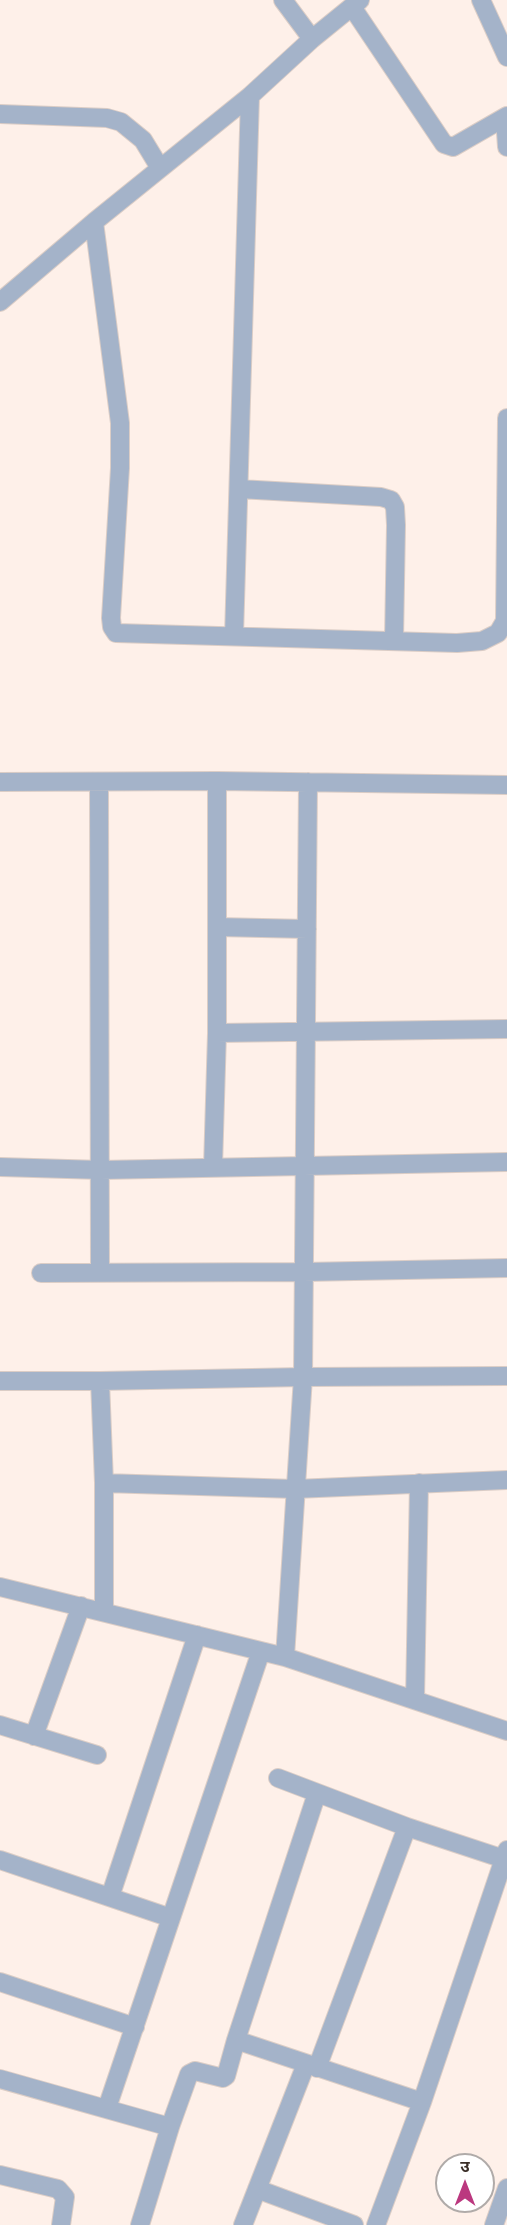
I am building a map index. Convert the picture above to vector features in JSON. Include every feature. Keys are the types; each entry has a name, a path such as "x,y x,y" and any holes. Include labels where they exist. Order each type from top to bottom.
{"street":[{"path":"283,0 312,39"},
{"path":"481,0 507,57"},
{"path":"0,302 94,222 250,96 312,39 356,4 444,144 453,147 506,117 507,147"},
{"path":"234,636 250,96"},
{"path":"0,114 107,118 121,122 143,140 160,168"},
{"path":"94,222 120,423 112,627 116,633 457,643 482,641 498,633 505,621 507,418"},
{"path":"239,489 381,496 391,500 395,507 396,525 394,641"},
{"path":"213,1167 217,1033 217,781"},
{"path":"0,782 217,781 507,784"},
{"path":"285,1657 303,1377 308,782"},
{"path":"99,783 100,1272"},
{"path":"217,927 307,929"},
{"path":"217,1033 306,1034 507,1029"},
{"path":"0,1167 101,1170 507,1162"},
{"path":"41,1273 304,1272 507,1268"},
{"path":"0,1381 507,1376"},
{"path":"100,1381 104,1483 104,1612"},
{"path":"104,1483 295,1489 507,1480"},
{"path":"415,1700 419,1483"},
{"path":"0,1587 285,1657 507,1731"},
{"path":"34,1736 81,1606"},
{"path":"110,1897 197,1635"},
{"path":"107,2108 261,1651"},
{"path":"0,1725 97,1755"},
{"path":"278,1778 406,1827 506,1856 422,2102 376,2225"},
{"path":"140,2225 189,2074 195,2072 223,2078 226,2076 317,1793"},
{"path":"243,2225 312,2066 406,1827"},
{"path":"0,1860 171,1918"},
{"path":"0,1982 135,2027"},
{"path":"236,2040 422,2102"},
{"path":"0,2079 170,2127"},
{"path":"0,2175 58,2189 65,2197 61,2225"},
{"path":"494,2225 507,2188"},
{"path":"257,2189 354,2225"}]}
